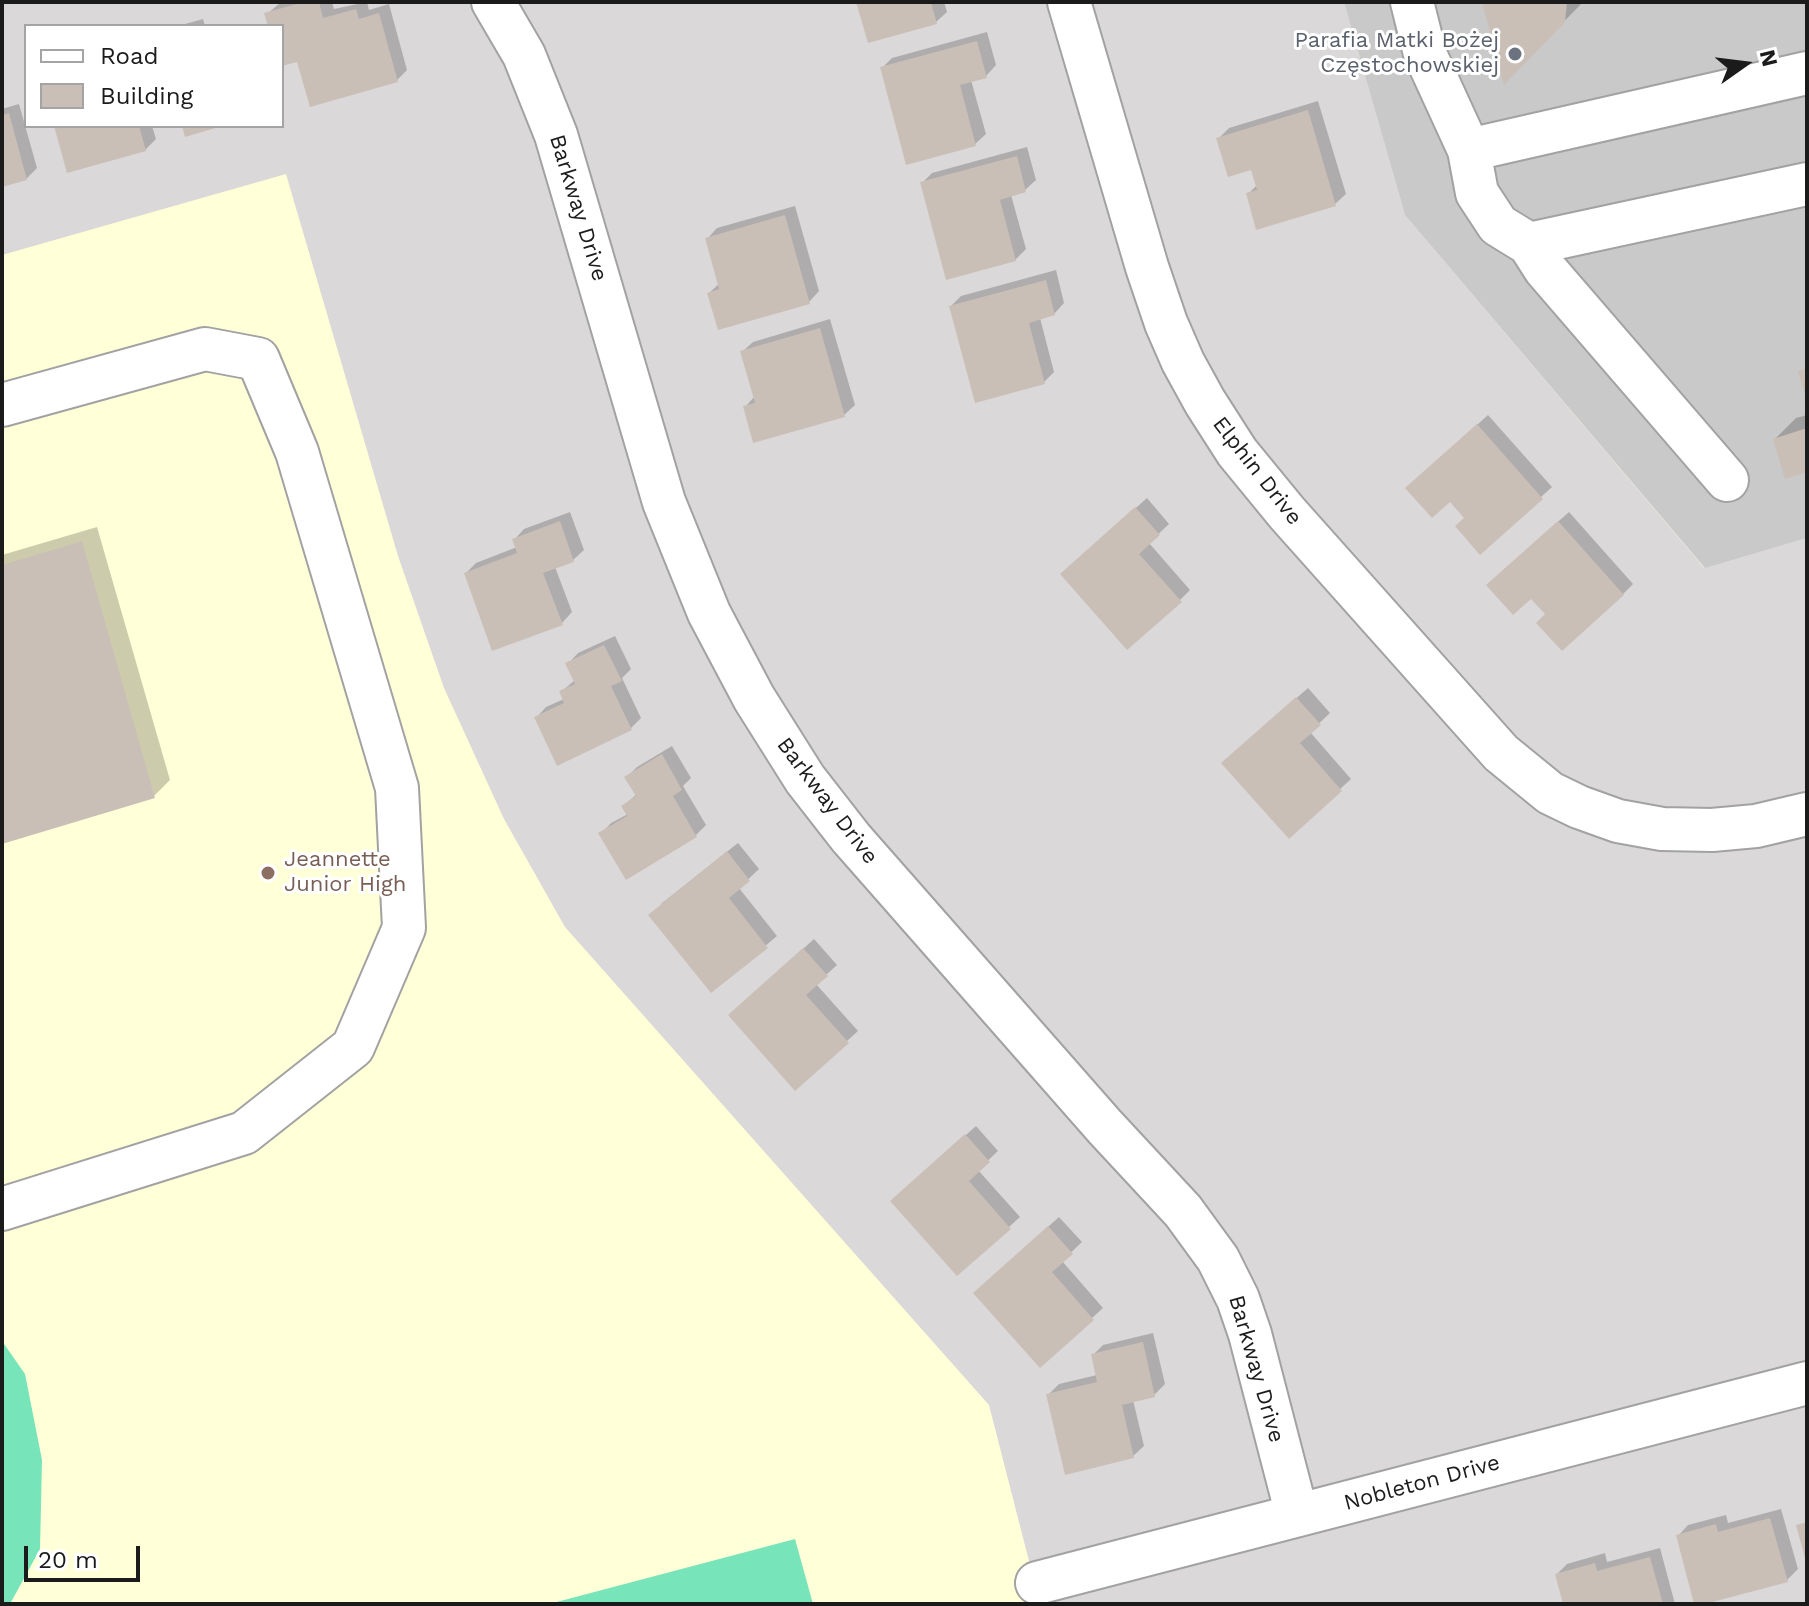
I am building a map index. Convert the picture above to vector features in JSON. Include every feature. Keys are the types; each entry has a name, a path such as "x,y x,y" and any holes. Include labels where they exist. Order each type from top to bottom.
{"street":[{"name":"Barkway Drive","path":"493,2 524,55 552,123 664,502 709,613 754,698 805,779 851,838 1105,1127 1183,1211 1218,1259 1238,1299 1250,1334 1297,1515"},
{"name":"Elphin Drive","path":"1069,2 1142,252 1166,323 1205,402 1237,452 1287,513 1501,753 1550,793 1618,821 1662,829 1712,830 1756,826 1807,814"},
{"path":"1412,2 1425,54 1469,150 1477,193 1498,225 1529,244 1545,269 1727,480"},
{"path":"1469,150 1807,73"},
{"path":"1529,244 1807,184"},
{"path":"2,405 205,349 258,359 297,452 397,788 404,928 353,1047 244,1133 2,1209"},
{"name":"Nobleton Drive","path":"1037,1583 1807,1383"}],"shaded area":[{"path":"2,2 1344,2 1405,215 1704,568 1807,538 1807,1604 2,1604"},
{"path":"1344,2 1807,2 1807,538 1705,568 1405,215"},
{"name":"Jeannette Junior High","path":"286,174 398,556 444,688 504,819 565,927 989,1405 1040,1604 2,1604 2,255"}],"green space":[{"path":"2,1341 25,1374 42,1460 40,1549 10,1604 2,1604"},
{"path":"795,1539 813,1604 549,1604"}],"building":[{"path":"304,2 319,2 323,18 356,9 359,19 379,13 398,82 310,107 297,62 284,65 284,24 267,24 264,13"},
{"path":"856,2 931,2 937,24 868,43"},
{"name":"Parafia Matki Bożej Częstochowskiej","path":"1482,2 1567,2 1565,22 1504,85"},
{"path":"977,41 987,78 960,85 976,146 906,165 880,67"},
{"path":"1308,110 1336,206 1256,230 1246,193 1257,190 1251,170 1228,177 1216,138"},
{"path":"9,113 27,180 2,187 2,115"},
{"path":"55,128 140,128 146,151 67,173"},
{"path":"183,128 216,128 185,137"},
{"path":"1017,156 1026,192 1000,200 1016,261 946,280 920,182"},
{"path":"785,215 810,304 718,330 707,293 719,289 705,238"},
{"path":"1046,280 1055,315 1029,323 1045,384 975,403 949,306"},
{"path":"820,328 845,417 753,443 743,406 755,403 740,351"},
{"path":"1807,369 1807,398 1806,399 1798,371"},
{"path":"1477,424 1543,499 1480,555 1455,526 1464,518 1450,502 1432,518 1405,488"},
{"path":"1807,428 1807,472 1785,479 1773,439"},
{"path":"1135,507 1160,535 1139,554 1182,602 1127,650 1060,574"},
{"path":"560,521 574,562 543,573 563,625 492,651 464,573 517,553 512,539"},
{"path":"1558,521 1624,595 1562,651 1536,623 1545,614 1531,599 1513,615 1486,585"},
{"path":"82,541 155,798 2,844 2,565"},
{"path":"604,645 622,681 611,686 632,730 557,766 534,717 564,703 559,691 575,684 565,663"},
{"path":"1296,697 1321,725 1300,743 1342,791 1289,839 1221,763"},
{"path":"662,754 682,790 673,796 697,837 626,880 598,833 627,816 621,806 636,796 624,777"},
{"path":"727,851 750,881 729,898 768,948 711,993 648,915"},
{"path":"803,948 828,976 806,995 849,1043 795,1091 728,1015"},
{"path":"965,1134 990,1162 969,1181 1011,1229 957,1276 890,1201"},
{"path":"1048,1226 1073,1254 1052,1272 1094,1320 1040,1368 973,1293"},
{"path":"1143,1342 1155,1397 1122,1405 1134,1458 1065,1475 1046,1394 1097,1382 1091,1354"},
{"path":"1770,1518 1788,1582 1705,1604 1694,1604 1676,1535 1716,1524 1718,1532"},
{"path":"1807,1522 1807,1562 1806,1562 1796,1525"},
{"path":"1650,1557 1663,1604 1563,1604 1555,1574 1595,1563 1597,1571"}],"place":[{"name":"Parafia Matki Bożej Częstochowskiej","path":"1515,54"},
{"name":"Jeannette Junior High","path":"268,873"}]}
